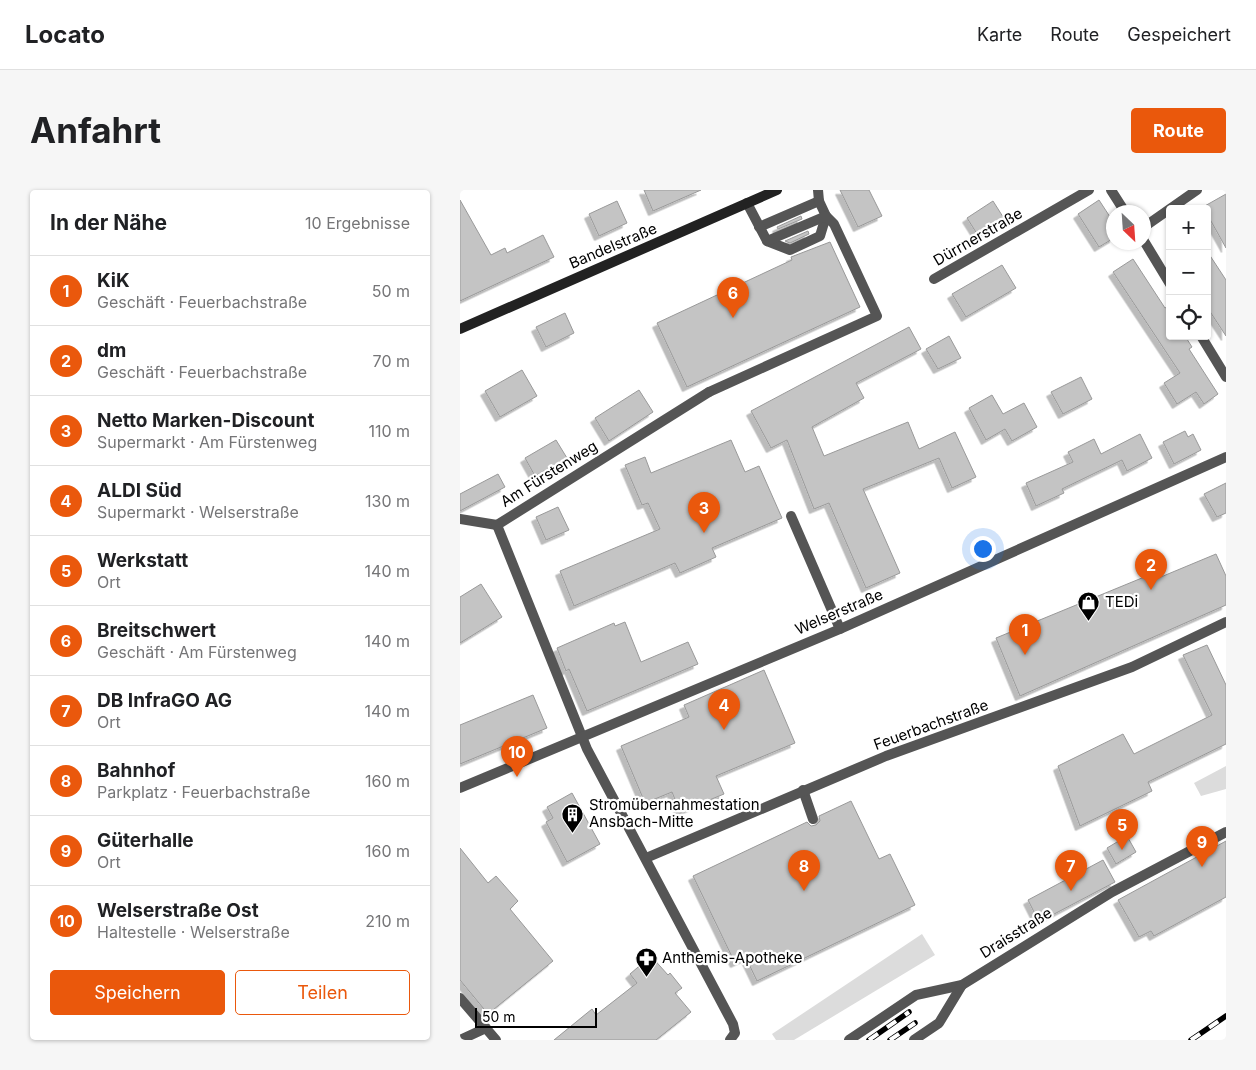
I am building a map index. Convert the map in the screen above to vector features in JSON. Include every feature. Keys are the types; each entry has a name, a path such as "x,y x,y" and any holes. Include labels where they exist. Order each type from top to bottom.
{"street":[{"name":"Bandelstraße","path":"460,329 774,190"},
{"path":"747,203 767,241 790,250 820,236 826,216 819,201 818,190"},
{"name":"Dürrnerstraße","path":"934,279 1089,190"},
{"path":"1111,190 1121,205"},
{"path":"1151,222 1197,190"},
{"path":"759,228 819,201"},
{"path":"767,241 826,216"},
{"name":"Am Fürstenweg","path":"582,736 546,642 497,525 709,392 877,316 834,224 826,216"},
{"path":"1149,250 1166,277"},
{"path":"1203,340 1226,377"},
{"name":"Welserstraße","path":"460,788 840,628 1226,457"},
{"path":"791,516 840,628"},
{"path":"460,519 497,525"},
{"name":"Feuerbachstraße","path":"646,858 886,756 1132,667 1226,622"},
{"path":"582,736 732,1024 735,1033 730,1040"},
{"path":"803,790 812,819"},
{"name":"Draisstraße","path":"849,1040 916,995 962,984 1112,892 1226,832"},
{"path":"914,1040 938,1023 962,984"},
{"path":"460,998 496,1040"},
{"path":"460,1040 486,1028"}],"shaded area":[{"path":"1226,766 1226,789 1201,796 1194,783"},
{"path":"922,934 935,955 794,1040 776,1040 772,1034"}],"building":[{"path":"644,190 701,190 653,211"},
{"path":"840,190 869,190 882,216 858,227"},
{"path":"1226,194 1226,248 1211,221 1211,205 1207,205"},
{"path":"460,200 491,255 505,248 507,253 543,235 554,257 460,301"},
{"path":"1099,200 1106,211 1106,243 1099,247 1078,214"},
{"path":"617,201 627,223 599,236 589,214"},
{"path":"993,201 1005,220 979,237 967,218"},
{"path":"801,216 802,219 778,229 777,227"},
{"path":"808,231 809,234 790,243 785,241"},
{"path":"830,242 860,307 687,387 657,323 792,260 791,257"},
{"path":"1211,257 1226,280 1226,336 1211,313"},
{"path":"1133,259 1166,307 1166,340 1188,340 1192,347 1189,349 1218,394 1204,404 1196,392 1177,404 1164,383 1180,373 1113,272"},
{"path":"1002,265 1016,288 966,317 952,294"},
{"path":"565,313 574,333 546,347 536,327"},
{"path":"909,327 921,349 856,383 864,398 812,427 824,456 908,422 919,449 955,432 976,477 952,488 939,458 863,489 900,573 866,588 829,503 814,509 787,440 771,448 751,411"},
{"path":"949,336 961,358 938,369 926,349"},
{"path":"522,370 537,396 500,417 485,391"},
{"path":"1081,377 1092,399 1063,414 1051,392"},
{"path":"639,390 653,412 609,441 595,418"},
{"path":"992,395 1003,414 1024,403 1037,427 1012,441 1005,429 986,440 969,408"},
{"path":"1185,431 1188,437 1193,434 1201,450 1174,464 1163,442"},
{"path":"1140,434 1152,458 1127,471 1122,460 1062,489 1064,493 1036,506 1026,483 1073,462 1068,452 1094,439 1101,454"},
{"path":"556,440 567,458 535,476 525,458"},
{"path":"731,440 745,472 759,466 782,518 712,548 716,557 680,573 675,563 574,606 560,571 660,529 648,503 642,505 625,465 645,457 651,473"},
{"path":"498,474 505,487 460,511 460,494"},
{"path":"1226,483 1226,513 1217,517 1204,494"},
{"path":"558,507 569,530 546,540 536,517"},
{"path":"1216,554 1226,576 1226,605 1020,696 996,638 1154,573 1156,579"},
{"path":"481,584 502,617 460,643 460,597"},
{"path":"625,622 641,662 688,642 698,664 587,711 569,669 566,671 557,648 614,623 615,626"},
{"path":"1207,645 1226,685 1226,744 1148,782 1152,791 1080,826 1058,766 1123,734 1134,754 1212,715 1183,655"},
{"path":"764,670 795,743 716,776 724,794 680,812 672,792 645,803 621,746 689,717 684,705"},
{"path":"533,695 547,728 460,764 460,725"},
{"name":"Stromübernahmestation Ansbach-Mitte","path":"572,793 600,844 567,862 546,822 553,818 547,807"},
{"path":"851,801 879,859 890,854 915,905 757,981 746,958 735,963 693,876 807,822 811,826 816,825 820,821 819,816"},
{"path":"1127,836 1136,852 1116,864 1107,848"},
{"path":"1226,841 1226,897 1154,936 1151,931 1139,937 1118,900"},
{"path":"460,848 488,883 496,876 518,901 510,909 553,961 488,1014 460,980"},
{"path":"1103,860 1115,882 1039,922 1028,900"},
{"path":"651,956 668,975 670,973 682,988 675,993 691,1012 656,1040 554,1040 592,1009 596,1015 637,983 630,974"}],"railway":[{"path":"869,1040 909,1012"},
{"path":"1191,1040 1226,1016"},
{"path":"890,1040 915,1023"}],"place":[{"name":"Breitschwert","path":"733,318"},
{"name":"Netto Marken-Discount","path":"704,533"},
{"name":"dm","path":"1151,590"},
{"name":"TEDi","path":"1089,621"},
{"name":"KiK","path":"1025,655"},
{"name":"ALDI Süd","path":"724,730"},
{"name":"Welserstraße Ost","path":"517,777"},
{"name":"Stromübernahmestation Ansbach-Mitte","path":"573,833"},
{"name":"Werkstatt","path":"1122,850"},
{"name":"Güterhalle","path":"1202,867"},
{"name":"Bahnhof","path":"804,891"},
{"name":"DB InfraGO AG","path":"1071,891"},
{"name":"Anthemis-Apotheke","path":"646,977"}]}
